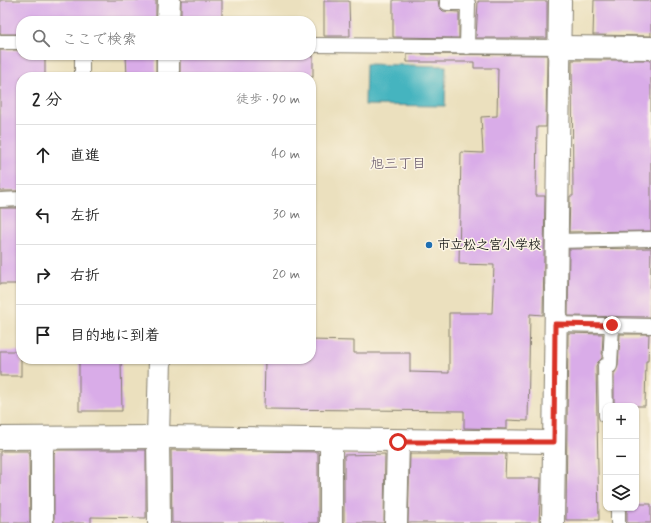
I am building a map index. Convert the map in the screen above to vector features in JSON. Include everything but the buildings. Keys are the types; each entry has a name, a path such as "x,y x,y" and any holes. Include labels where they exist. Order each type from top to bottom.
{"street":[{"path":"168,16 169,0"},
{"path":"553,523 560,0"},
{"path":"559,47 651,48"},
{"path":"168,60 168,72"},
{"path":"159,523 158,437 160,364"},
{"path":"0,438 158,437 398,442 554,442"},
{"path":"42,438 42,523"},
{"path":"331,440 331,523"},
{"path":"396,523 398,442"}],"lane":[{"path":"447,0 447,3 468,3 467,46"},
{"path":"0,42 16,42"},
{"path":"316,45 559,47"},
{"path":"82,60 82,72"},
{"path":"0,200 16,199"},
{"path":"556,241 651,239"},
{"path":"555,324 651,326"},
{"path":"606,403 605,366 610,366 612,325"},
{"path":"618,511 618,523"}],"water":[{"path":"366,64 446,66 445,106 365,105"}],"place":[{"name":"市立松之宮小学校","path":"429,245"}],"district":[{"name":"旭三丁目","path":"398,164"}],"route":[{"path":"398,442 554,442 555,324 612,325"}]}
